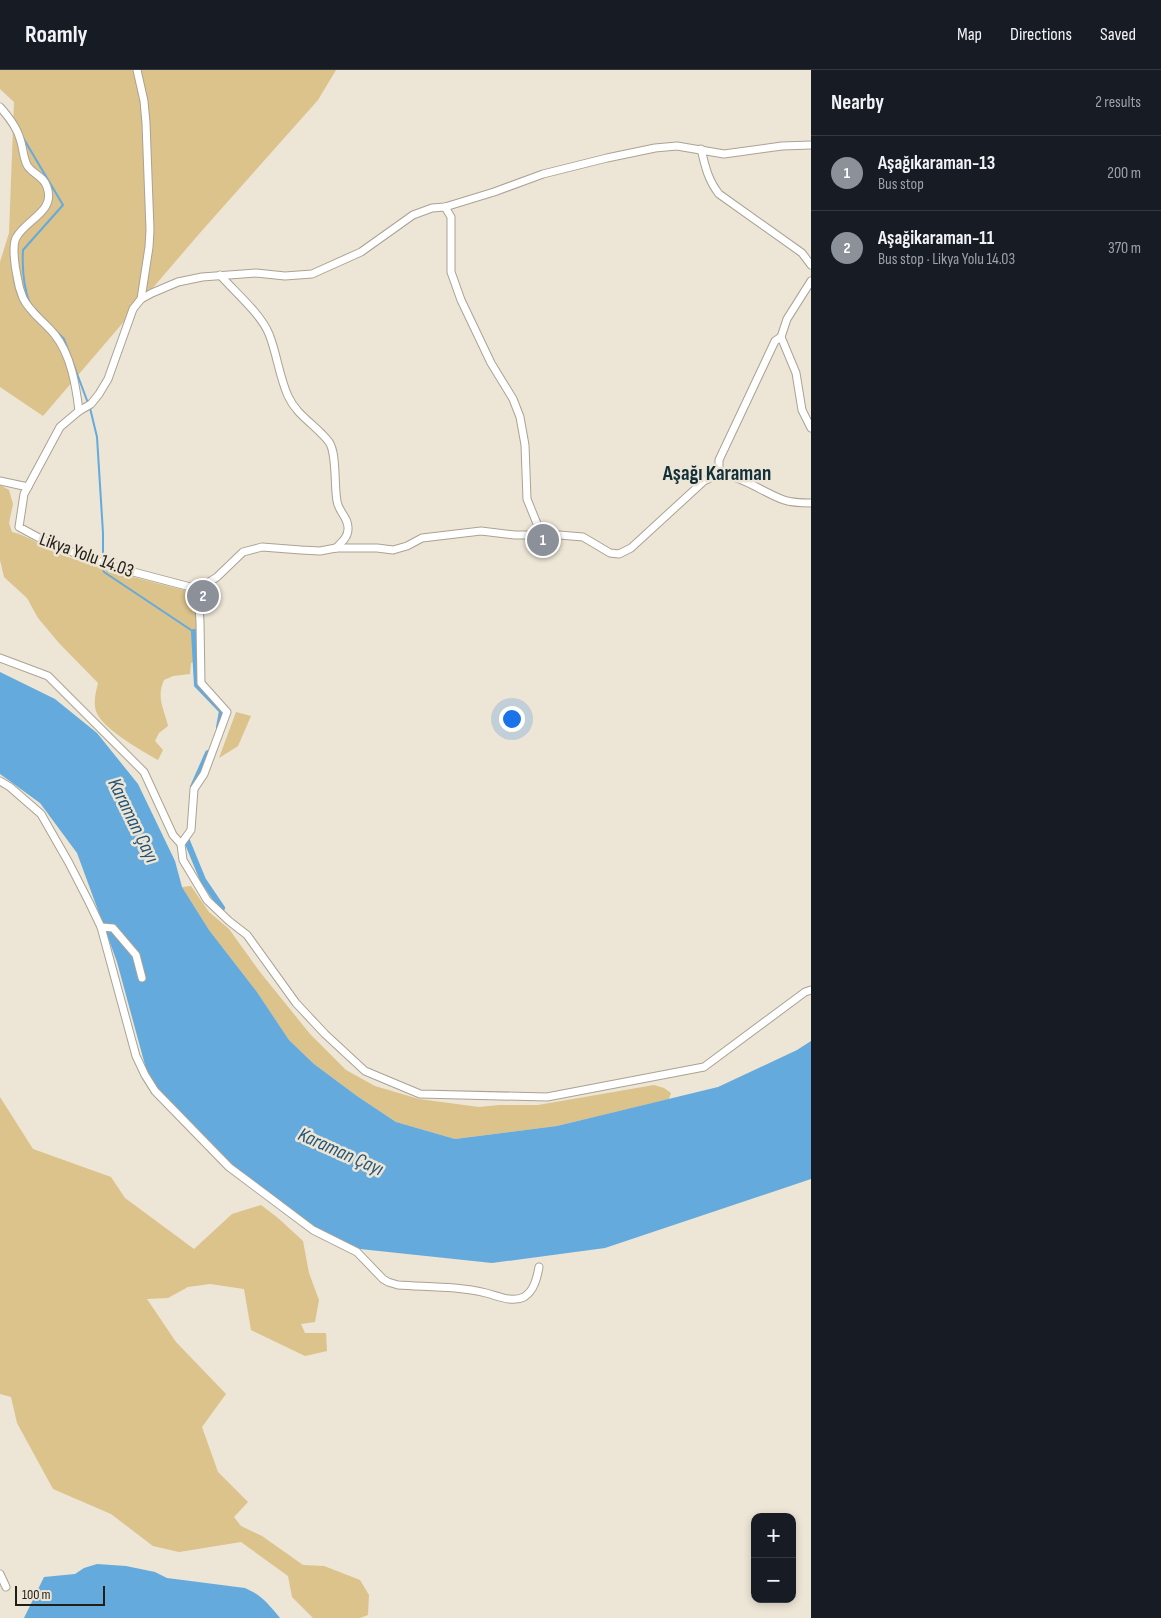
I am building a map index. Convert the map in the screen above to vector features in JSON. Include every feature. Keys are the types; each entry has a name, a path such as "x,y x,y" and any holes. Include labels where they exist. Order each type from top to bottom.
{"street":[{"path":"137,70 144,100 146,123 150,230 141,299"},
{"path":"0,107 13,123 20,137 27,165 47,184 49,204 15,239 14,261 23,298 32,311 56,335 63,348 73,379 79,411"},
{"path":"141,299 183,280 202,277 256,273 301,276 312,274 361,252 413,215 432,208 445,207 543,174 607,158 655,148 677,146 724,154 782,146 811,145"},
{"path":"701,149 706,172 711,184 719,194 802,253 811,265"},
{"path":"445,207 451,217 451,272 461,300 491,363 513,399 520,417 525,444 527,499 542,536"},
{"path":"220,276 262,321 269,335 288,397 301,415 325,437 334,451 337,504 343,512 348,528 345,539 336,548"},
{"path":"811,281 787,319 782,337 796,373 802,410 811,428"},
{"name":"Likya Yolu 14.03","path":"141,299 133,309 108,379 92,404 79,411 60,427 24,494 19,527 54,546 122,569 198,588"},
{"path":"719,476 719,460 775,341 782,337"},
{"path":"181,844 191,830 194,788 204,774 227,712 201,683 198,588 217,577 243,552 262,547 282,550 320,551 336,548 393,550 407,546 422,538 481,531 542,536 583,536 610,553 618,554 630,548 704,481 715,476 750,483 783,500 800,504 811,503"},
{"path":"0,481 28,487"},
{"path":"0,658 48,676 144,772 173,834 181,844 183,860 207,900 247,935 296,1003 325,1034 365,1071 420,1094 547,1097 704,1067 811,990"},
{"path":"0,781 10,787 41,814 69,862 101,928 136,1056 145,1075 155,1091 228,1167 313,1230 357,1252 388,1282 398,1285 479,1292 509,1299 523,1297 530,1291 537,1279 539,1267"},
{"path":"101,928 113,928 136,955 142,978"},
{"path":"0,1574 6,1587"}],"shaded area":[{"path":"0,70 336,70 318,100 199,234 43,416 0,387 0,262 9,233 14,102 0,89"},
{"path":"0,485 9,490 13,504 9,523 12,532 24,536 51,551 91,565 195,593 198,661 191,663 190,674 173,676 164,680 161,698 168,726 159,733 155,741 163,750 158,760 114,732 99,718 95,704 98,683 59,643 38,618 27,598 4,577 0,560"},
{"path":"236,712 251,716 238,746 219,758"},
{"path":"191,886 209,912 229,929 260,972 310,1034 346,1070 375,1086 419,1099 479,1107 538,1105 654,1085 664,1088 671,1093 669,1099 557,1126 455,1139 396,1122 314,1064 289,1040 257,992 209,930 182,887"},
{"path":"0,1097 33,1149 111,1177 125,1198 194,1249 232,1214 261,1205 303,1241 309,1273 319,1300 315,1322 301,1324 305,1333 326,1333 327,1351 305,1356 251,1330 244,1289 210,1284 188,1287 168,1298 147,1299 176,1342 226,1394 202,1427 218,1472 248,1502 234,1517 241,1526 262,1536 303,1565 324,1566 360,1580 369,1595 368,1615 360,1618 313,1618 292,1597 288,1576 241,1542 179,1552 153,1546 111,1514 53,1489 17,1423 11,1397 0,1394"}],"water":[{"name":"Karaman Çayı","path":"0,672 55,699 97,733 138,784 175,861 182,887 209,930 257,992 289,1040 314,1064 396,1122 455,1139 557,1126 718,1087 797,1050 811,1041 811,1179 605,1248 492,1263 360,1249 296,1220 192,1135 148,1076 117,962 77,853 40,803 0,774"},
{"path":"97,1564 126,1566 155,1572 167,1578 245,1588 261,1597 280,1618 24,1618 44,1577 75,1574 84,1568"}],"waterway":[{"path":"22,136 63,205 23,250 24,277 30,304"},
{"path":"35,309 42,317"},
{"path":"54,329 64,339 88,403"},
{"path":"90,408 97,437 103,557"},
{"path":"103,568 104,572 194,632"},
{"path":"194,632 197,685 222,711 219,727"},
{"path":"193,787 208,753"},
{"path":"187,841 203,880 222,908"}],"place":[{"name":"Aşağıkaraman-13","path":"543,540"},
{"name":"Aşağikaraman-11","path":"203,596"}],"district":[{"name":"Aşağı Karaman","path":"717,473"}]}
